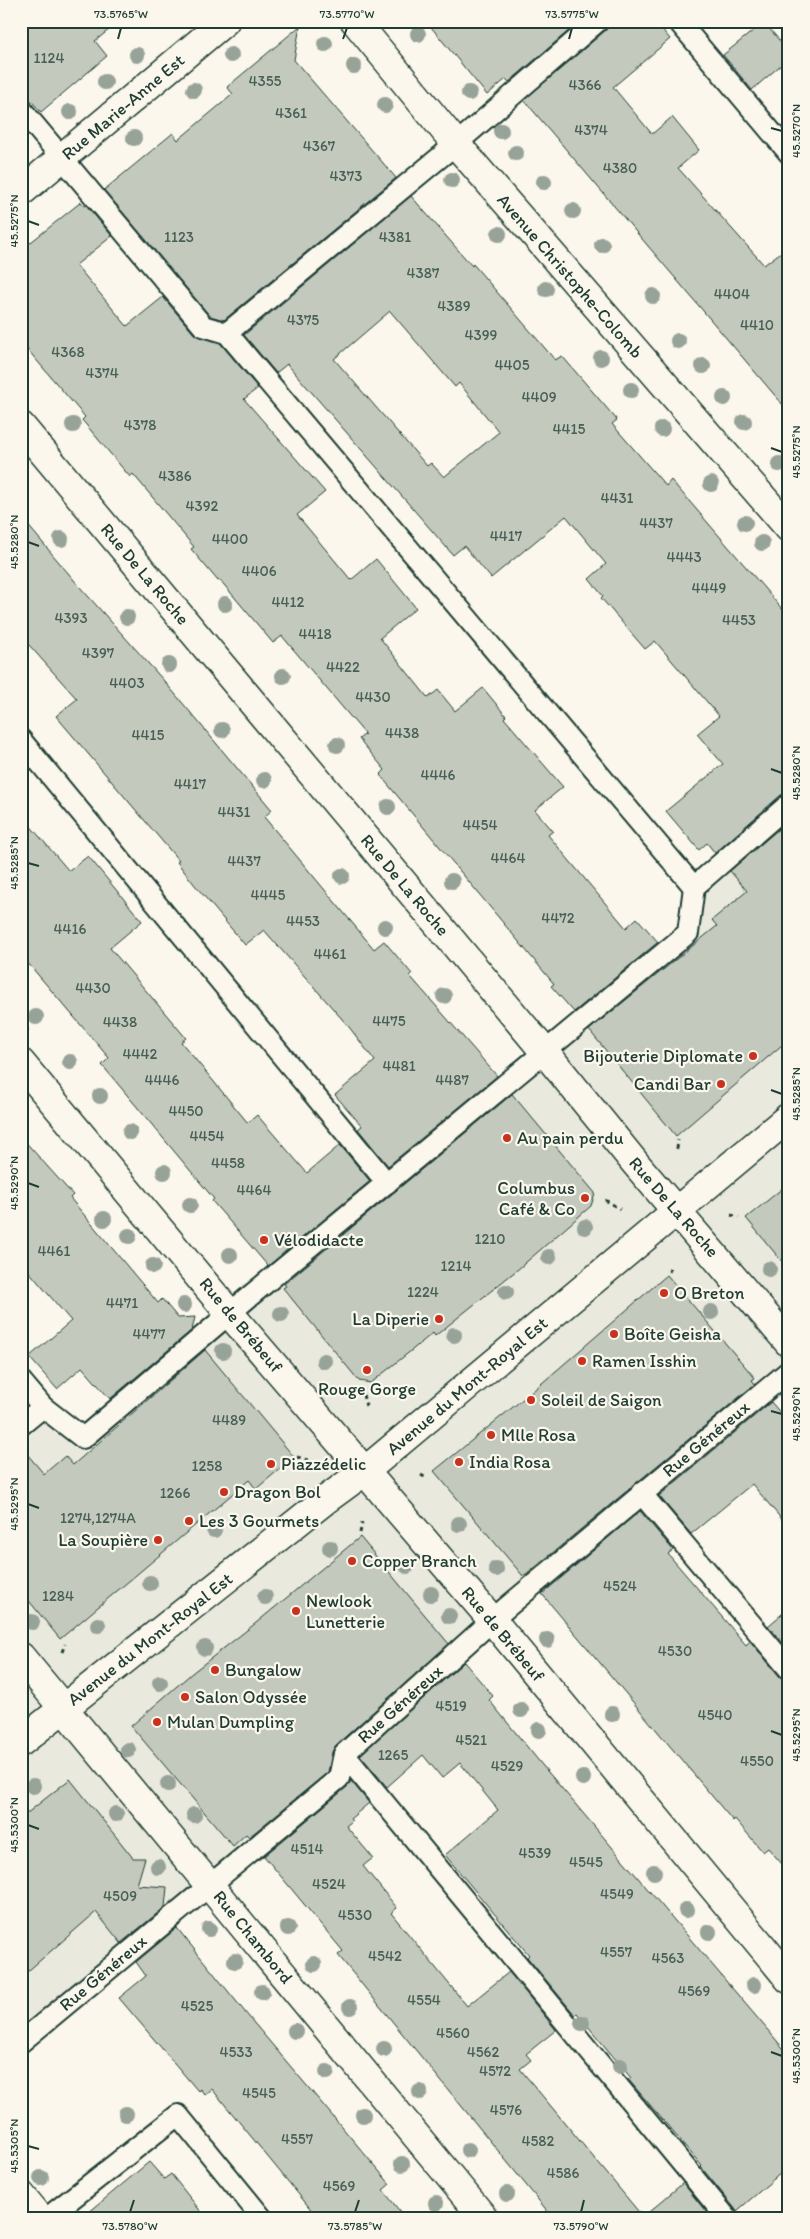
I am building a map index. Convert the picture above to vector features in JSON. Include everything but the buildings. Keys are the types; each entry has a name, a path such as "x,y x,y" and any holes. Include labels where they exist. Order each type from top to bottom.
{"street":[{"name":"Rue Marie-Anne Est","path":"21,192 225,21"},
{"name":"Avenue Christophe-Colomb","path":"355,21 456,144 789,528"},
{"name":"Rue De La Roche","path":"21,426 789,1343"},
{"name":"Rue de Brébeuf","path":"21,1063 230,1314 493,1621 789,1979"},
{"name":"Avenue du Mont-Royal Est","path":"21,1742 330,1496 365,1471 789,1117"},
{"name":"Rue Chambord","path":"21,1657 484,2218"},
{"path":"21,2195 40,2218"}],"lane":[{"path":"227,333 456,144 598,21"},
{"path":"678,21 789,153"},
{"path":"21,109 203,326 227,333 694,887"},
{"path":"21,740 387,1183"},
{"path":"21,1381 43,1407 83,1438 544,1051 688,933 694,887 789,804"},
{"name":"Rue Généreux","path":"21,2042 339,1778 344,1754 493,1621 641,1493 789,1370"},
{"path":"21,1425 43,1407"},
{"path":"641,1493 789,1669"},
{"path":"344,1754 727,2218"},
{"path":"47,2218 178,2115 262,2218"}],"path":[{"path":"677,1149 678,1140"},
{"path":"605,1200 620,1209"},
{"path":"731,1215 739,1217"},
{"path":"669,1272 671,1265"},
{"path":"363,1395 366,1406"},
{"path":"298,1457 312,1462"},
{"path":"421,1475 428,1479"},
{"path":"360,1533 362,1523"},
{"path":"62,1652 64,1644"}],"shaded area":[{"path":"789,795 789,1362 344,1741 327,1774 21,2027 21,1437 43,1420 85,1429 678,935 684,883"}],"place":[{"name":"Bijouterie Diplomate","path":"753,1056"},
{"name":"Candi Bar","path":"721,1084"},
{"name":"Au pain perdu","path":"507,1138"},
{"name":"Columbus Café & Co","path":"585,1198"},
{"name":"Vélodidacte","path":"264,1240"},
{"name":"O Breton","path":"664,1293"},
{"name":"La Diperie","path":"439,1319"},
{"name":"Boîte Geisha","path":"614,1334"},
{"name":"Ramen Isshin","path":"582,1361"},
{"name":"Rouge Gorge","path":"367,1370"},
{"name":"Soleil de Saigon","path":"531,1400"},
{"name":"Mlle Rosa","path":"491,1435"},
{"name":"India Rosa","path":"459,1462"},
{"name":"Piazzédelic","path":"271,1464"},
{"name":"Dragon Bol","path":"224,1492"},
{"name":"Les 3 Gourmets","path":"189,1521"},
{"name":"La Soupière","path":"158,1540"},
{"name":"Copper Branch","path":"352,1561"},
{"name":"Newlook Lunetterie","path":"296,1611"},
{"name":"Bungalow","path":"215,1670"},
{"name":"Salon Odyssée","path":"185,1697"},
{"name":"Mulan Dumpling","path":"157,1722"}]}
